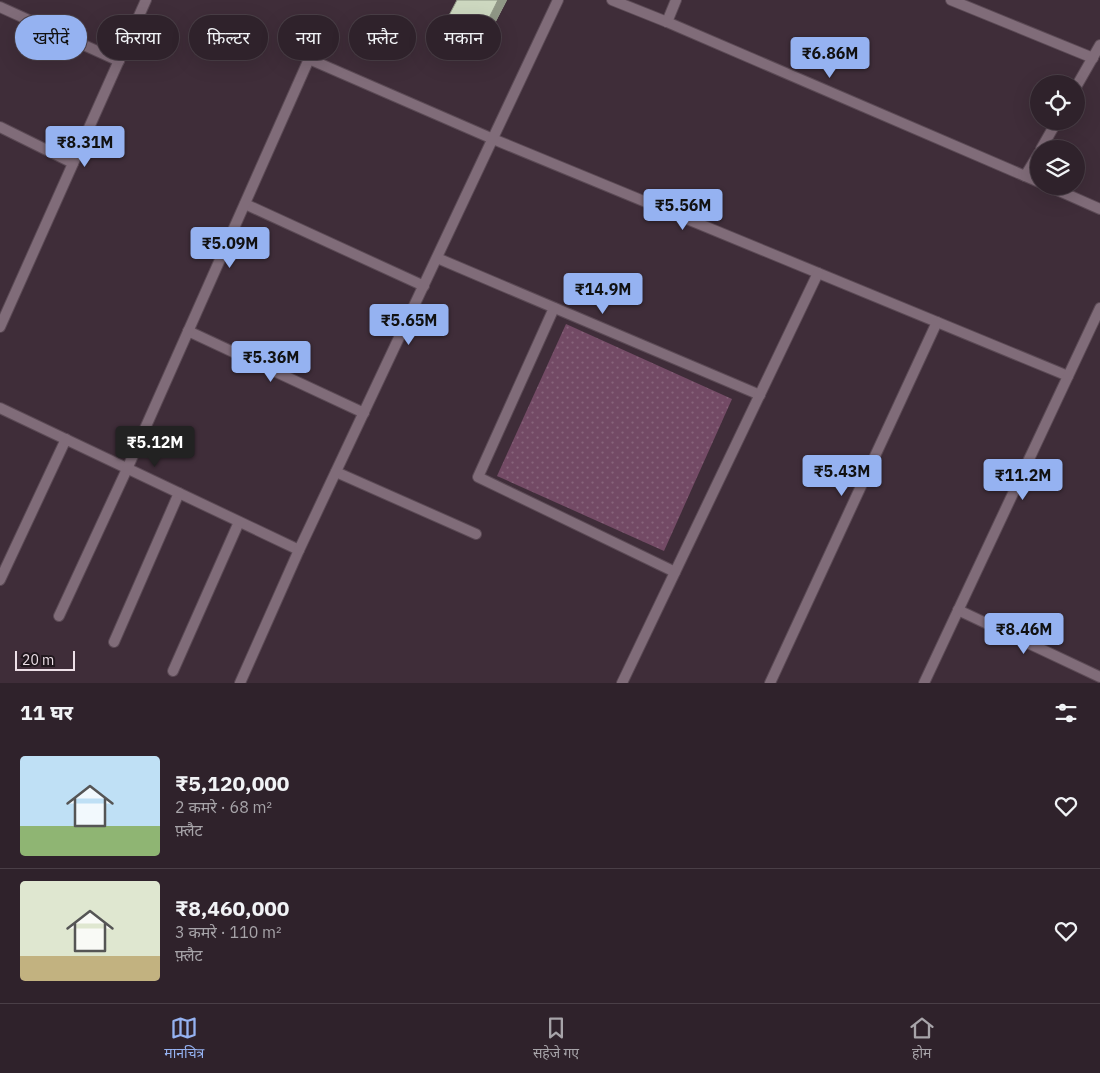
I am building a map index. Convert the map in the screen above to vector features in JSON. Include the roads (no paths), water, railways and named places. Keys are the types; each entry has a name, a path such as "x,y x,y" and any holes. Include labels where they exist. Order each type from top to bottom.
{"street":[{"path":"0,327 146,0"},
{"path":"240,683 299,550 558,0"},
{"path":"612,0 1030,178"},
{"path":"667,22 676,0"},
{"path":"951,0 1093,58"},
{"path":"0,6 119,61"},
{"path":"1083,75 1100,45"},
{"path":"60,616 309,59 493,139 1068,376"},
{"path":"0,127 73,163"},
{"path":"1025,176 1030,168"},
{"path":"1068,195 1100,209"},
{"path":"244,204 424,286"},
{"path":"437,258 760,395"},
{"path":"622,683 818,273"},
{"path":"554,308 478,477 675,572"},
{"path":"924,683 1100,308"},
{"path":"770,683 937,322"},
{"path":"188,331 364,412"},
{"path":"0,408 299,550"},
{"path":"0,580 66,440"},
{"path":"336,472 476,534"},
{"path":"114,642 179,494"},
{"path":"173,670 239,522"},
{"path":"958,610 1100,677"}]}
